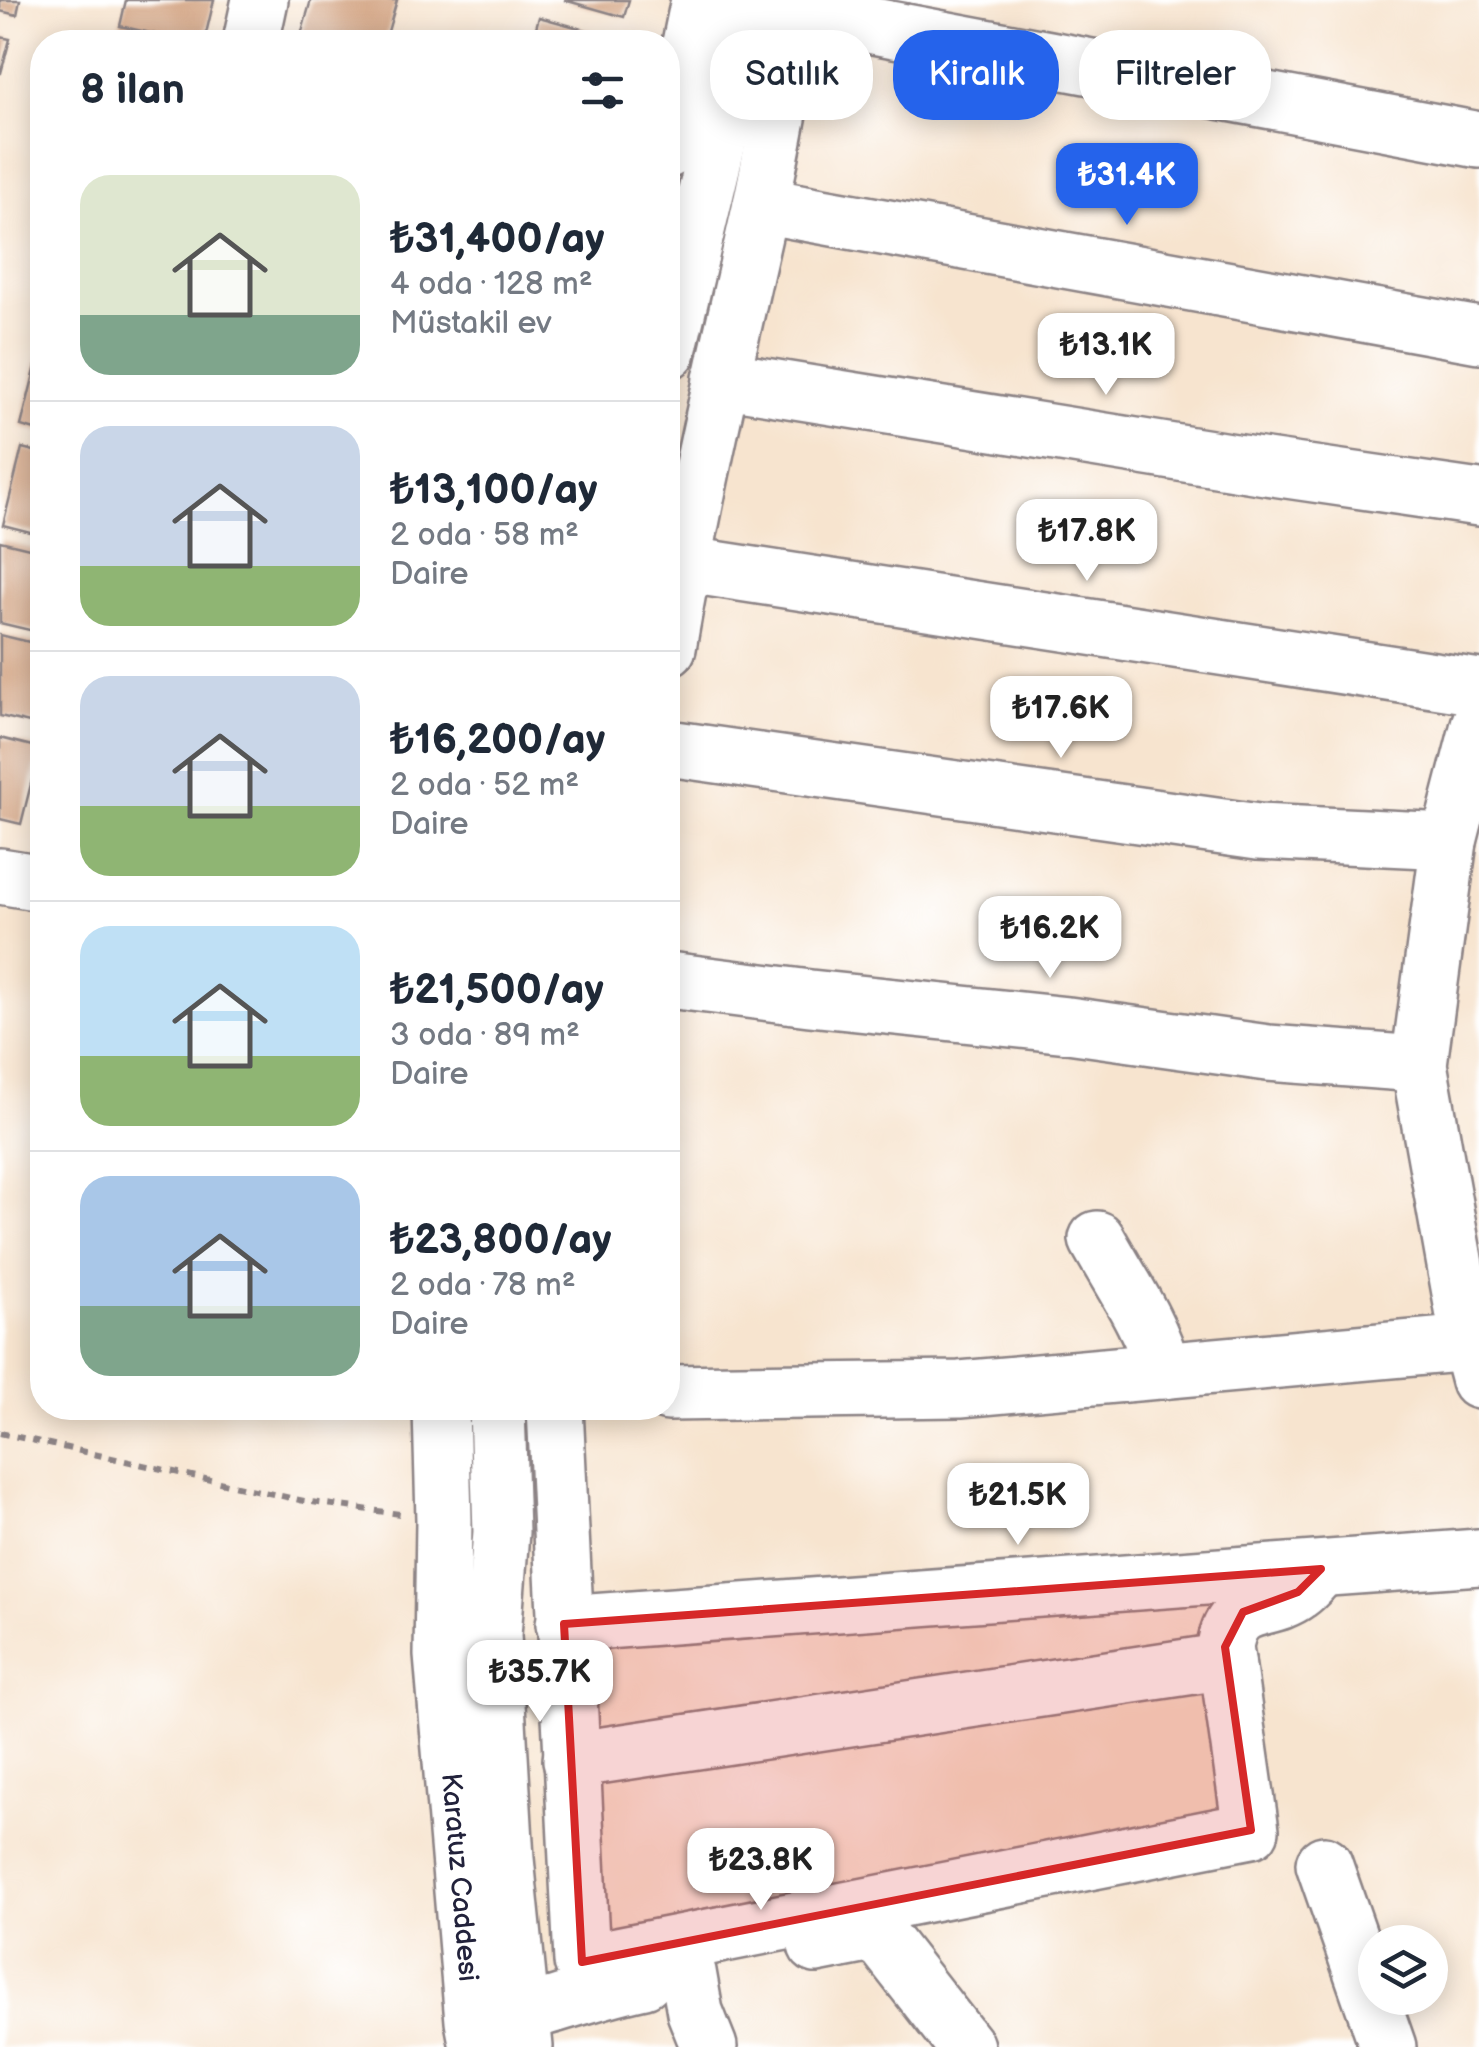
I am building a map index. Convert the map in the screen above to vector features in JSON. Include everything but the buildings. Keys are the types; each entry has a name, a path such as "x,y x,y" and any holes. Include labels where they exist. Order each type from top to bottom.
{"street":[{"path":"254,30 260,0"},
{"path":"680,90 698,0"},
{"path":"784,4 1479,140"},
{"path":"680,576 761,204 784,4"},
{"path":"680,315 784,4"},
{"path":"761,204 1479,335"},
{"path":"721,379 1479,498"},
{"path":"682,564 1479,688"},
{"path":"680,1394 960,1390 1163,1371 1474,1362 1419,1064 1449,841 1479,725"},
{"path":"680,750 1258,832 1449,841"},
{"path":"0,876 30,881"},
{"path":"680,982 1268,1053 1419,1064"},
{"path":"1097,1239 1148,1331 1163,1371"},
{"name":"Karatuz Caddesi","path":"441,1420 442,1655 499,2033"},
{"path":"498,1420 501,1532 492,1634 506,1860 499,2033 608,1988 878,1933 966,2047"},
{"path":"556,1420 582,1962 1251,1830 1227,1661 1227,1636 1242,1612 1276,1604 1298,1592 1322,1569"},
{"path":"564,1624 1479,1557"},
{"path":"571,1760 1227,1661"},
{"path":"1324,1864 1388,2047"},
{"path":"688,1972 695,2012 710,2047"}],"path":[{"path":"0,1433 304,1501 444,1520"}],"highlighted area":[{"path":"1321,1569 1298,1592 1243,1612 1225,1647 1251,1830 582,1962 564,1624"}]}
